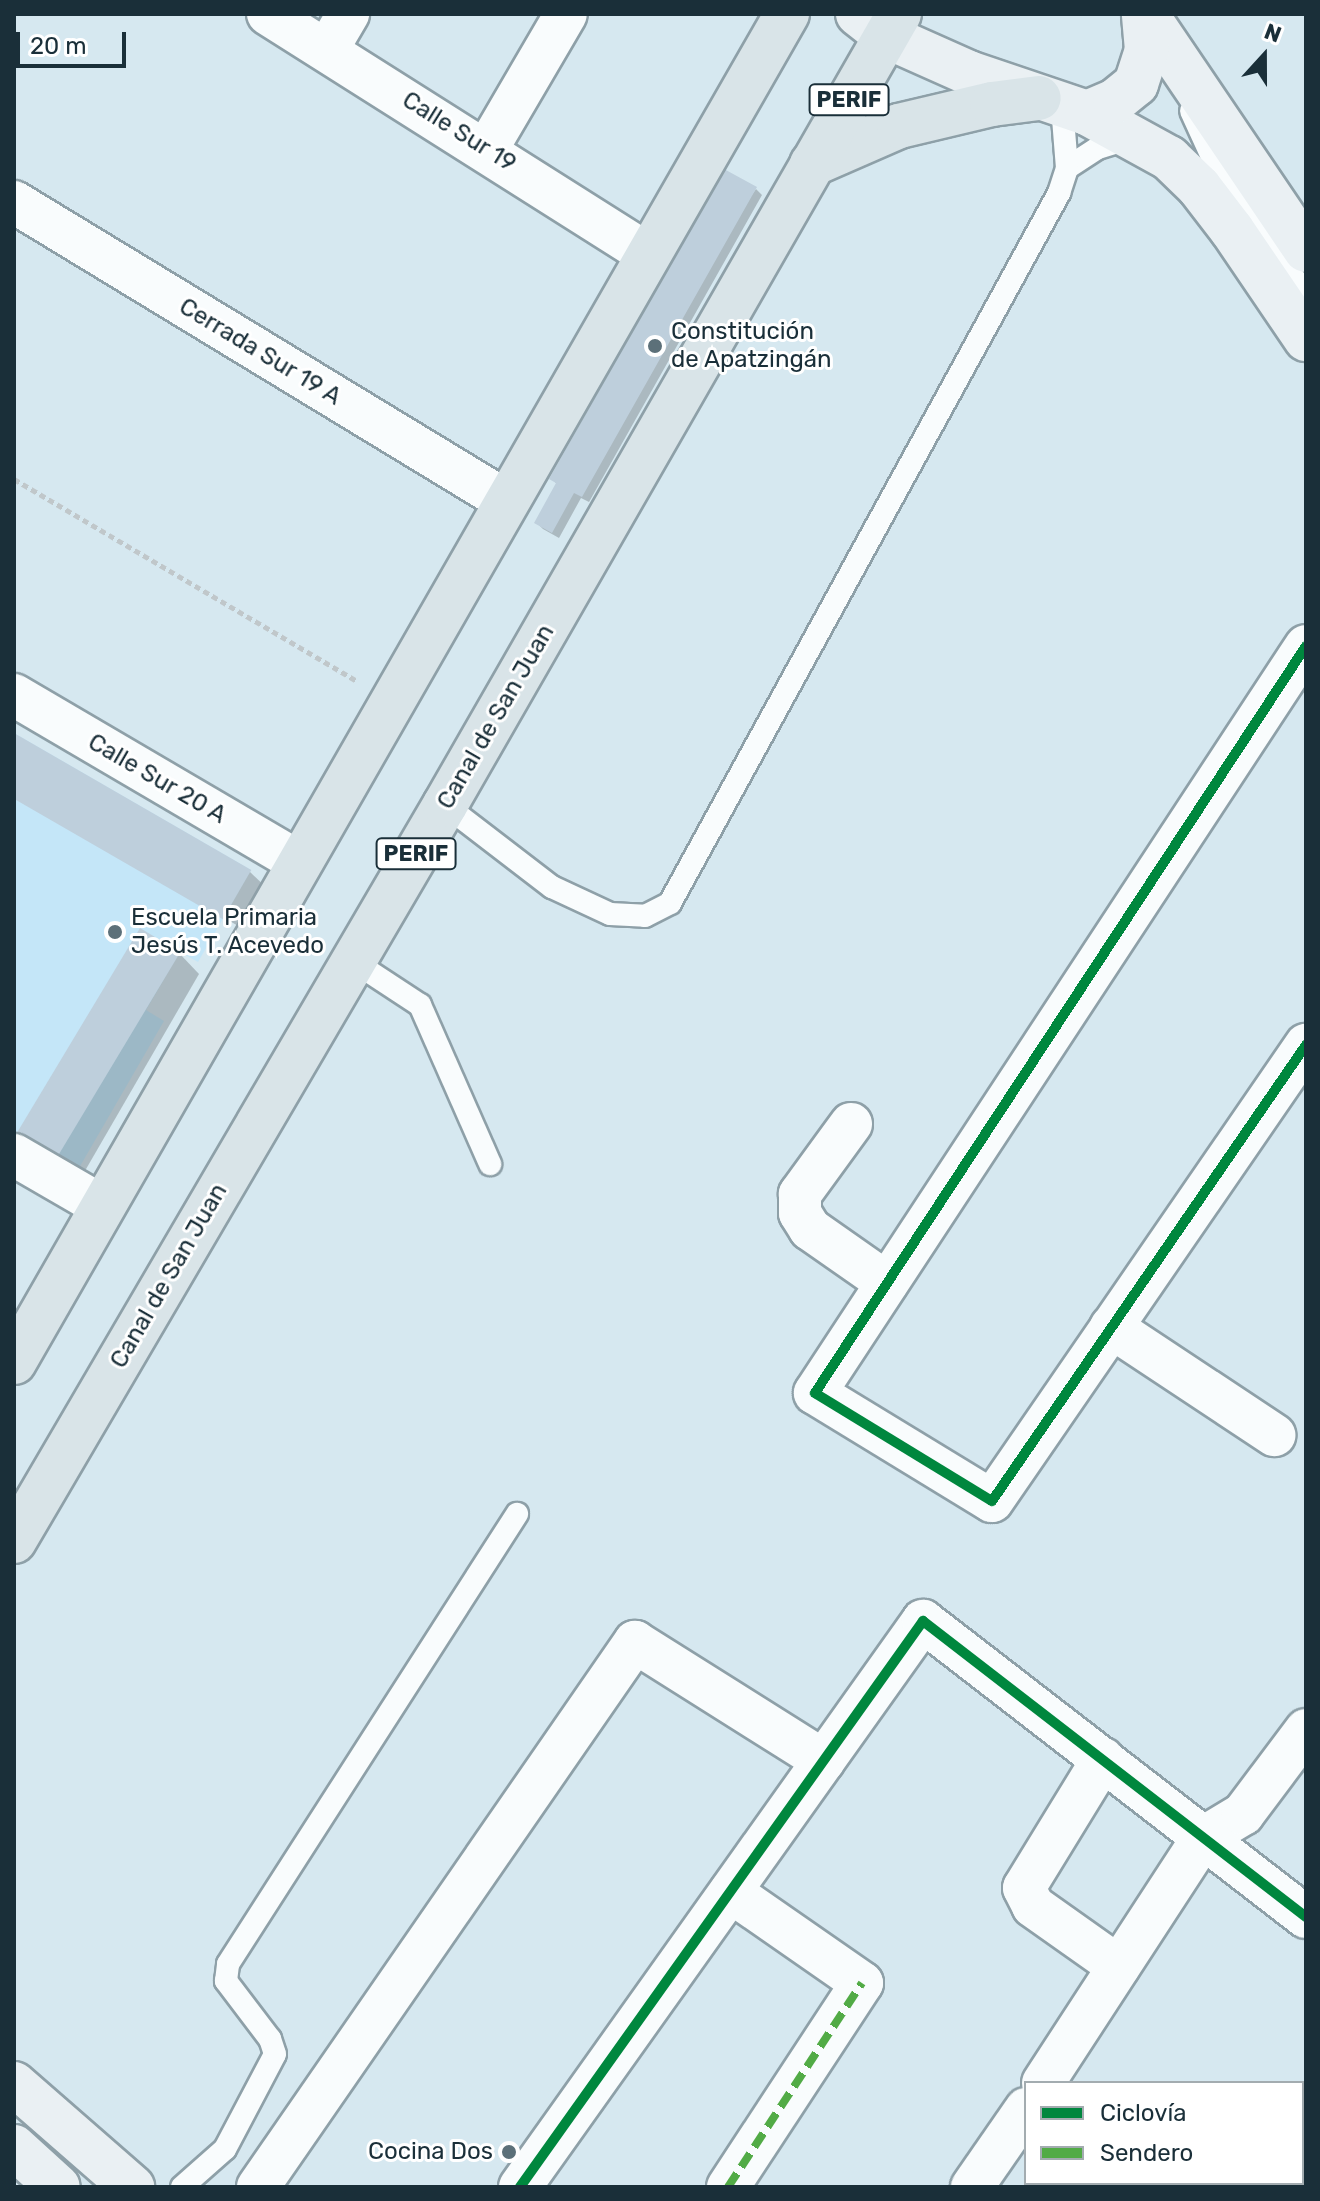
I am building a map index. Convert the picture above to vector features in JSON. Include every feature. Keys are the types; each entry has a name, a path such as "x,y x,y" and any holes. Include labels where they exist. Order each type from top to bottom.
{"main road":[{"path":"14,1361 787,14"},
{"name":"Canal de San Juan","path":"14,1541 445,805 812,164 881,21"},
{"path":"812,164 930,117 1063,106"}],"street":[{"name":"Calle Sur 19","path":"268,14 487,149 647,254"},
{"path":"327,50 348,14"},
{"path":"487,149 566,14"},
{"path":"1063,106 1115,101 1136,84 1147,50 1145,14"},
{"path":"1145,14 1306,250"},
{"path":"881,21 1137,137 1199,187 1306,339"},
{"name":"Cerrada Sur 19 A","path":"14,202 506,501"},
{"path":"1306,646 815,1393 992,1501 1306,1045"},
{"name":"Calle Sur 20 A","path":"14,695 299,862"},
{"path":"851,1124 800,1194 800,1213 810,1229 887,1283"},
{"path":"14,1155 102,1206"},
{"path":"1111,1327 1274,1435"},
{"path":"520,2187 923,1621 1306,1917"},
{"path":"258,2187 635,1642 824,1761"},
{"path":"1044,2081 1203,1838 1243,1814 1306,1730"},
{"path":"1103,1759 1024,1888 1033,1906 1119,1967"},
{"path":"728,2187 862,1983 731,1892"},
{"path":"14,2084 132,2187"},
{"path":"972,2187 1024,2112"},
{"path":"14,2147 50,2184"}],"lane":[{"path":"1145,14 1213,159 1306,296"},
{"path":"445,805 552,887 610,914 645,916 670,903 1059,193 1067,168 1063,106"},
{"path":"1067,168 1098,148 1137,137 1176,142 1213,159"},
{"path":"353,961 420,1005 490,1164"},
{"path":"182,2187 225,2149 275,2054 270,2039 230,1989 228,1964 517,1514"}],"path":[{"path":"14,479 391,701"}],"shaded area":[{"name":"Escuela Primaria Jesús T. Acevedo","path":"14,733 251,870 198,962 180,952 146,1010 164,1021 79,1168 14,1130"}],"building":[{"path":"724,169 757,187 582,497 574,493 552,533 534,523 556,483 549,479"},
{"path":"14,733 251,870 223,919 14,799"},
{"path":"140,928 180,952 58,1156 17,1132"}],"marked path":[{"path":"728,2187 862,1983"}],"cycle path":[{"path":"1306,646 815,1393 992,1501 1306,1045"},
{"path":"520,2187 923,1621 1306,1917"}],"place":[{"name":"Constitución de Apatzingán","path":"655,346"},
{"name":"Escuela Primaria Jesús T. Acevedo","path":"115,932"},
{"name":"Cocina Dos","path":"509,2152"}]}
